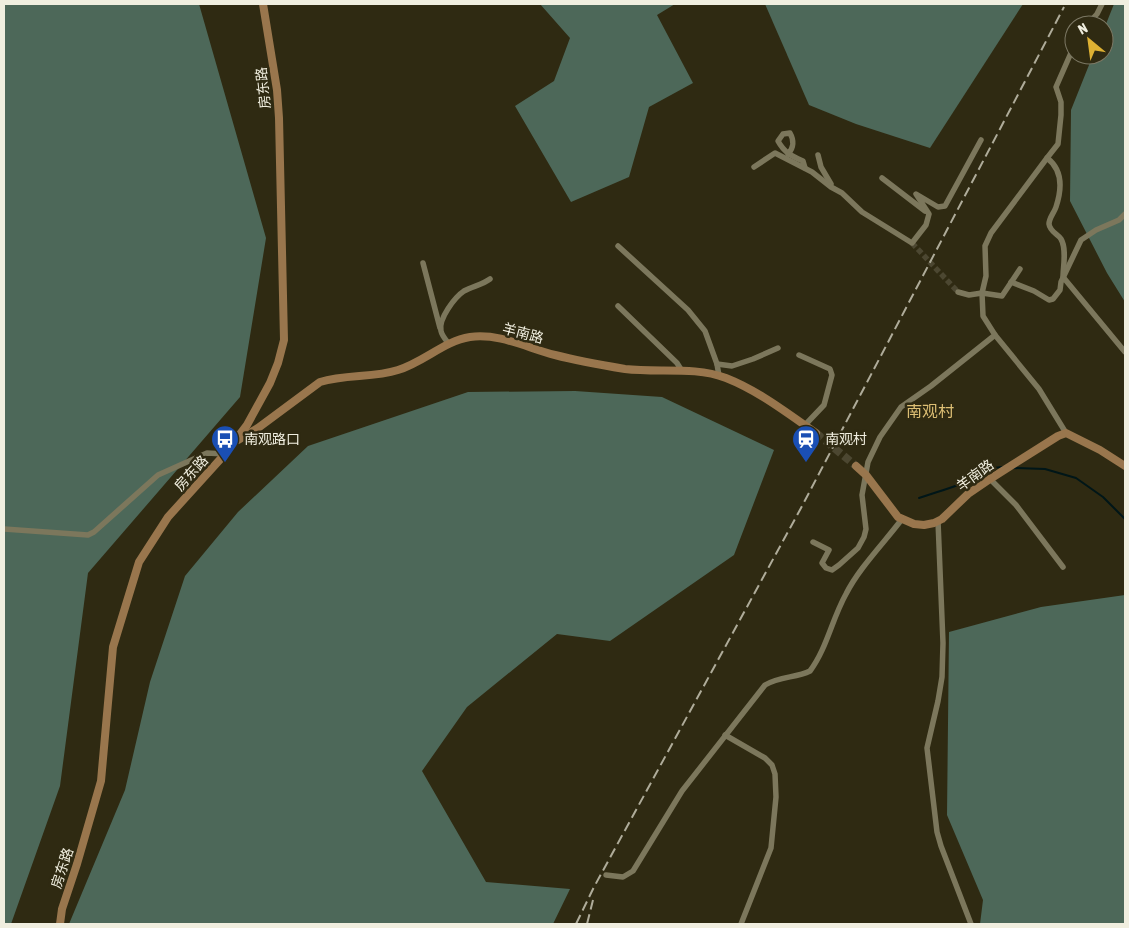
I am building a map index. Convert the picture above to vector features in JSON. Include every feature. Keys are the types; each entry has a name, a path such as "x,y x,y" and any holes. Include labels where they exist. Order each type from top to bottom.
{"main road":[{"name":"房东路","path":"60,924 62,910 101,780 113,647 136,569 168,517 225,454 247,424 270,383 284,340 279,118 263,4"},
{"name":"羊南路","path":"234,443 258,428 320,382 332,378 383,374 400,369 416,364 449,344 470,337 489,337 512,341 553,354 625,369 653,372 705,372 753,390 816,433"},
{"name":"羊南路","path":"938,521 968,494 990,478 1058,436 1066,434"},
{"path":"1066,434 1100,450 1125,466"},
{"path":"856,466 866,475 892,510 902,519 914,524 924,525 938,521"}],"street":[{"path":"1096,15 1102,4"},
{"path":"1066,65 1056,87 1061,115 1058,144 991,233 985,246 986,276 982,293 983,316 995,335 1039,389 1066,434"},
{"path":"754,167 775,153 805,168 842,192 862,212 912,244 926,225 928,214 916,194 938,207 945,206 981,140"},
{"path":"788,154 803,161 805,168"},
{"path":"818,155 823,172 835,189"},
{"path":"1047,158 1060,173 1056,207 1049,222 1050,229 1061,239 1063,247 1063,277 1125,352"},
{"path":"882,178 928,214"},
{"path":"1011,282 1034,291 1049,300 1053,299 1060,290 1063,277 1081,240 1096,230 1119,220 1125,214"},
{"path":"618,246 688,310 705,331 717,364 719,376"},
{"path":"423,263 440,328 449,344"},
{"path":"958,292 1002,296 1020,269"},
{"path":"440,328 445,314 457,296 473,286 490,279"},
{"path":"618,306 677,363 682,371"},
{"path":"813,542 829,550 822,564 832,570 858,548 866,529 862,495 868,462 880,438 901,407 995,335"},
{"path":"717,364 732,366 778,348"},
{"path":"799,356 830,369 832,375 824,404 805,425"},
{"path":"4,529 88,534 94,532 158,475 207,453 225,454"},
{"path":"990,478 1016,506 1062,567"},
{"path":"606,875 623,878 633,871 682,791 765,685 785,677 805,674 810,671 828,638 844,596 853,580 902,519"},
{"path":"938,521 943,643 942,669 938,702 927,748 937,832 971,924"},
{"path":"725,735 765,758 772,765 776,774 776,797 771,848 742,924"}],"green space":[{"path":"4,4 199,4 266,238 240,397 88,573 60,786 11,924 4,924"},
{"path":"540,4 675,4 657,15 693,83 649,107 629,177 571,202 515,106 554,81 570,38"},
{"path":"765,4 1023,4 930,148 856,124 809,105"},
{"path":"1114,4 1125,4 1125,302 1107,273 1070,201 1071,110 1089,65 1114,65 1114,15 1110,15"},
{"path":"575,391 662,397 774,450 734,555 610,641 557,634 467,707 422,771 486,882 570,889 553,924 69,924 125,790 150,682 185,576 238,512 308,446 468,392"},
{"path":"1125,595 1125,924 980,924 983,900 947,815 949,632 1041,607"}],"waterway":[{"path":"919,498 968,481 993,468 1003,467"},
{"path":"1012,468 1045,469 1076,478 1103,497 1125,519"}],"tunnel":[{"path":"912,243 958,292"},
{"path":"816,433 856,466"}],"railway":[{"path":"576,924 594,887 801,508 1064,7"},
{"path":"587,924 593,900"}],"place":[{"name":"南观路口","path":"225,463"},
{"name":"南观村","path":"806,463"}],"district":[{"name":"南观村","path":"930,411"}]}
